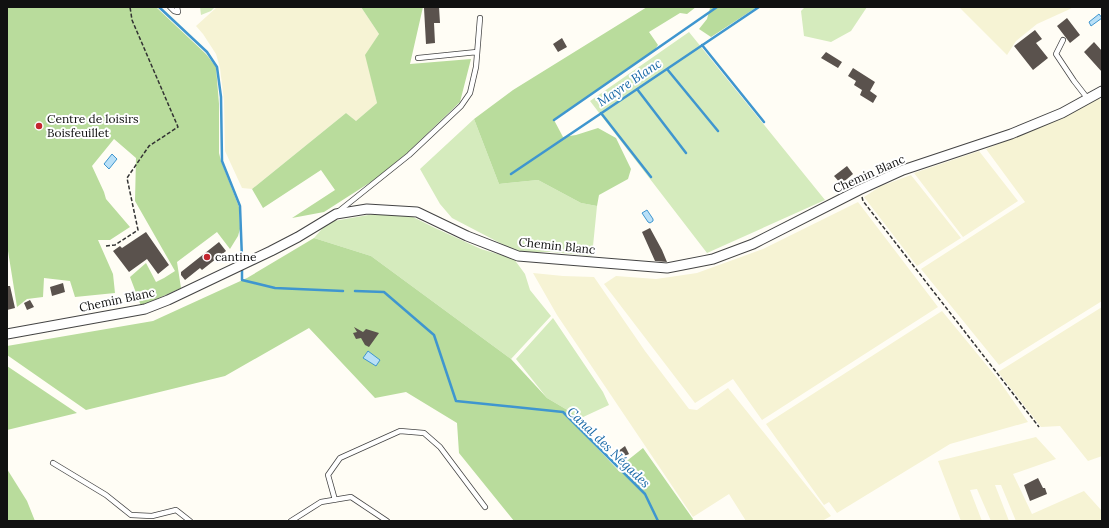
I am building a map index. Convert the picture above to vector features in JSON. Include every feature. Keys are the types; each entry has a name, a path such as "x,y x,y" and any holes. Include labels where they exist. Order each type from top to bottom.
{"street":[{"name":"Chemin Blanc","path":"7,334 145,309 168,300 298,237 336,214 367,210 417,212 467,236 518,256 667,268 713,258 753,244 859,190 903,170 1011,134 1062,113 1102,91"}],"lane":[{"path":"170,7 174,11 178,12 177,7"},
{"path":"336,214 409,155 461,106 470,93 476,67 480,18"},
{"path":"1063,40 1056,54 1088,99"},
{"path":"418,58 477,52"},
{"path":"335,500 328,475 340,458 400,431 424,433 440,447 485,507"},
{"path":"53,463 106,495 131,515 152,516 176,510 190,521"},
{"path":"291,521 321,502 351,498 387,521"}],"path":[{"path":"106,246 115,245 138,230 127,178 149,146 178,127 132,20 130,7"},
{"path":"859,190 863,201 1039,427"}],"shaded area":[{"path":"217,7 361,7 379,34 366,55 377,103 356,121 346,113 252,189 242,188 225,151 224,101 220,68 216,54 196,26"},
{"path":"959,7 1073,7 1037,24 1016,41 1007,55"},
{"path":"1099,98 1102,102 1102,301 999,365 921,269 1025,202 986,149 1052,122"},
{"path":"979,151 1018,201 963,237 914,173"},
{"path":"911,175 961,238 917,266 864,197 881,186"},
{"path":"858,202 938,307 762,420 733,379 695,403 604,284 616,276 656,279 697,273 763,249"},
{"path":"533,273 594,277 645,351 689,409 697,410 728,388 831,516 822,521 746,521 729,494 693,517 557,315"},
{"path":"1102,307 1102,456 1088,461 1060,426 1041,427 998,372"},
{"path":"942,311 998,379 1028,422 950,444 837,513 829,502 824,505 766,424"},
{"path":"1036,437 1056,459 1013,474 1032,514 1084,491 1102,511 1102,521 1016,521 1001,485 995,485 1009,521 991,521 977,489 970,490 982,521 961,521 938,461"}],"green space":[{"path":"7,7 156,7 206,54 216,67 219,104 219,153 239,207 240,229 238,236 230,249 217,232 177,262 181,288 141,306 130,277 146,263 156,282 175,271 135,201 136,158 114,139 92,166 106,199 130,227 110,240 98,240 113,274 115,293 75,297 70,281 44,278 43,297 27,299 17,307 7,251"},
{"path":"200,7 215,7 211,11 201,15"},
{"path":"361,7 423,7 410,64 471,59 460,102 407,153 377,178 324,212 292,218 335,190 321,170 263,208 252,189 346,113 356,121 377,103 365,55 379,34"},
{"path":"647,7 696,7 687,14 680,13 649,32 658,45 653,52 554,120 563,137 576,135 598,128 616,138 631,169 628,179 599,195 597,206 581,203 538,180 499,184 474,119 513,90"},
{"path":"703,7 757,7 711,37 699,29 707,19 710,8"},
{"path":"805,7 867,7 851,31 831,42 804,36 801,11"},
{"path":"689,32 825,200 707,253 590,101"},
{"path":"474,119 499,184 538,180 581,203 597,206 592,256 552,252 517,252 452,218 440,204 420,169"},
{"path":"380,213 413,217 481,249 514,259 525,274 530,290 551,316 511,359 371,256 314,238 328,222"},
{"path":"314,238 371,256 511,359 547,398 581,418 582,432 619,471 628,460 643,448 693,519 692,521 514,521 459,453 457,423 406,392 375,398 309,328 225,376 86,410 7,355 7,346 153,321 247,278"},
{"path":"553,318 603,392 609,405 581,418 547,398 516,359"},
{"path":"7,366 77,413 7,430"},
{"path":"7,469 27,501 35,521 7,521"}],"water":[{"path":"1099,14 1102,18 1091,26 1089,22"},
{"path":"112,154 117,159 109,169 104,164"},
{"path":"647,210 653,219 650,223 642,213"},
{"path":"368,351 380,360 376,366 363,358"}],"building":[{"path":"439,7 440,23 434,23 435,43 426,44 424,8"},
{"path":"1067,18 1080,35 1070,43 1057,26"},
{"path":"1035,30 1042,39 1036,43 1048,58 1033,70 1014,46"},
{"path":"562,38 567,47 558,52 553,44"},
{"path":"1094,42 1102,51 1102,72 1084,52"},
{"path":"826,52 842,62 838,68 821,58"},
{"path":"853,68 875,82 870,91 877,96 873,103 860,95 862,90 854,85 856,81 848,76"},
{"path":"847,166 853,174 841,184 834,176"},
{"path":"650,228 667,262 655,261 642,232"},
{"path":"146,232 169,265 158,274 147,259 129,272 113,251 120,246 122,248"},
{"name":"cantine","path":"219,242 226,251 202,270 200,268 185,280 181,275 181,272"},
{"path":"63,283 65,292 52,296 50,287"},
{"path":"7,286 10,286 15,308 7,310"},
{"path":"30,300 34,307 27,310 24,303"},
{"path":"354,327 363,332 366,329 379,333 369,347 365,345 361,338 356,339 353,333 357,332"},
{"path":"625,446 629,454 621,458 617,452"},
{"path":"1038,478 1047,494 1030,501 1024,485"}],"waterway":[{"path":"159,7 207,52 217,67 221,97 222,161 240,206 242,259"},
{"path":"554,120 717,7"},
{"name":"Mayre Blanc","path":"511,174 759,7"},
{"path":"702,45 764,122"},
{"path":"667,69 718,131"},
{"path":"637,89 686,153"},
{"path":"601,113 651,177"},
{"name":"Canal des Négades","path":"242,269 242,280 275,288 343,291"},
{"name":"Canal des Négades","path":"355,291 384,292 434,335 456,401 563,412 645,494 658,521"}],"place":[{"name":"Centre de loisirs Boisfeuillet","path":"39,126"},
{"name":"cantine","path":"207,257"}]}
